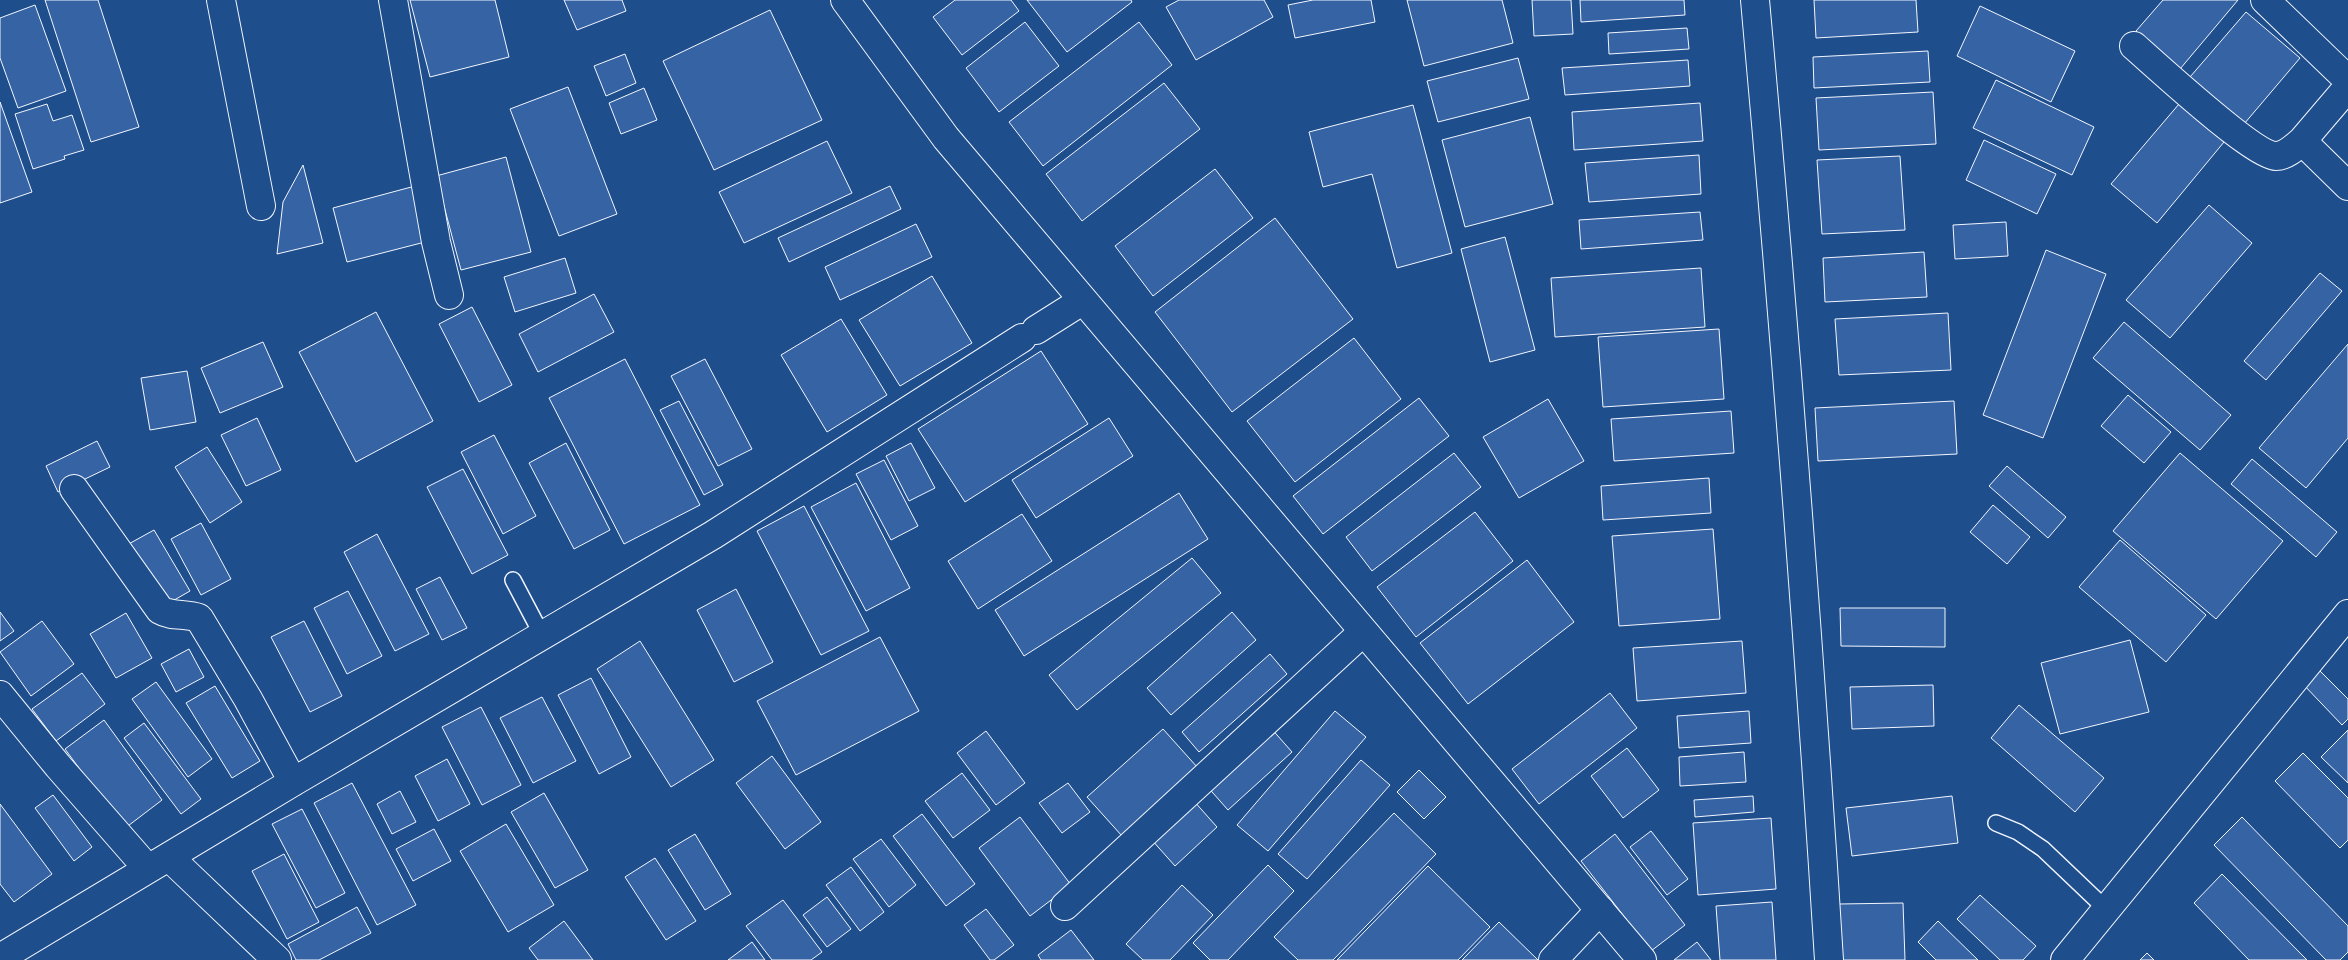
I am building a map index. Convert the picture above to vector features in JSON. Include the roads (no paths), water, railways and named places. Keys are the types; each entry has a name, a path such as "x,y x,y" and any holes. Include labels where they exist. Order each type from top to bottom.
{"street":[{"path":"222,0 261,206"},
{"path":"393,0 436,242 449,295"},
{"path":"845,0 946,138 1082,301 1642,960"},
{"path":"1755,0 1786,350 1816,750 1829,960"},
{"path":"2265,0 2348,80"},
{"path":"2134,46 2222,122 2267,155 2282,155 2302,141 2348,87"},
{"path":"2302,141 2348,186"},
{"path":"2,954 713,535 1082,301"},
{"path":"74,489 160,610 168,614 190,614 199,618 248,699 293,782"},
{"path":"2064,960 2348,614"},
{"path":"1065,906 1363,632"},
{"path":"0,695 58,766 158,863 277,960"},
{"path":"1553,960 1600,910"}],"lane":[{"path":"513,580 542,635"},
{"path":"1996,823 2018,832 2043,849 2106,909"}]}
